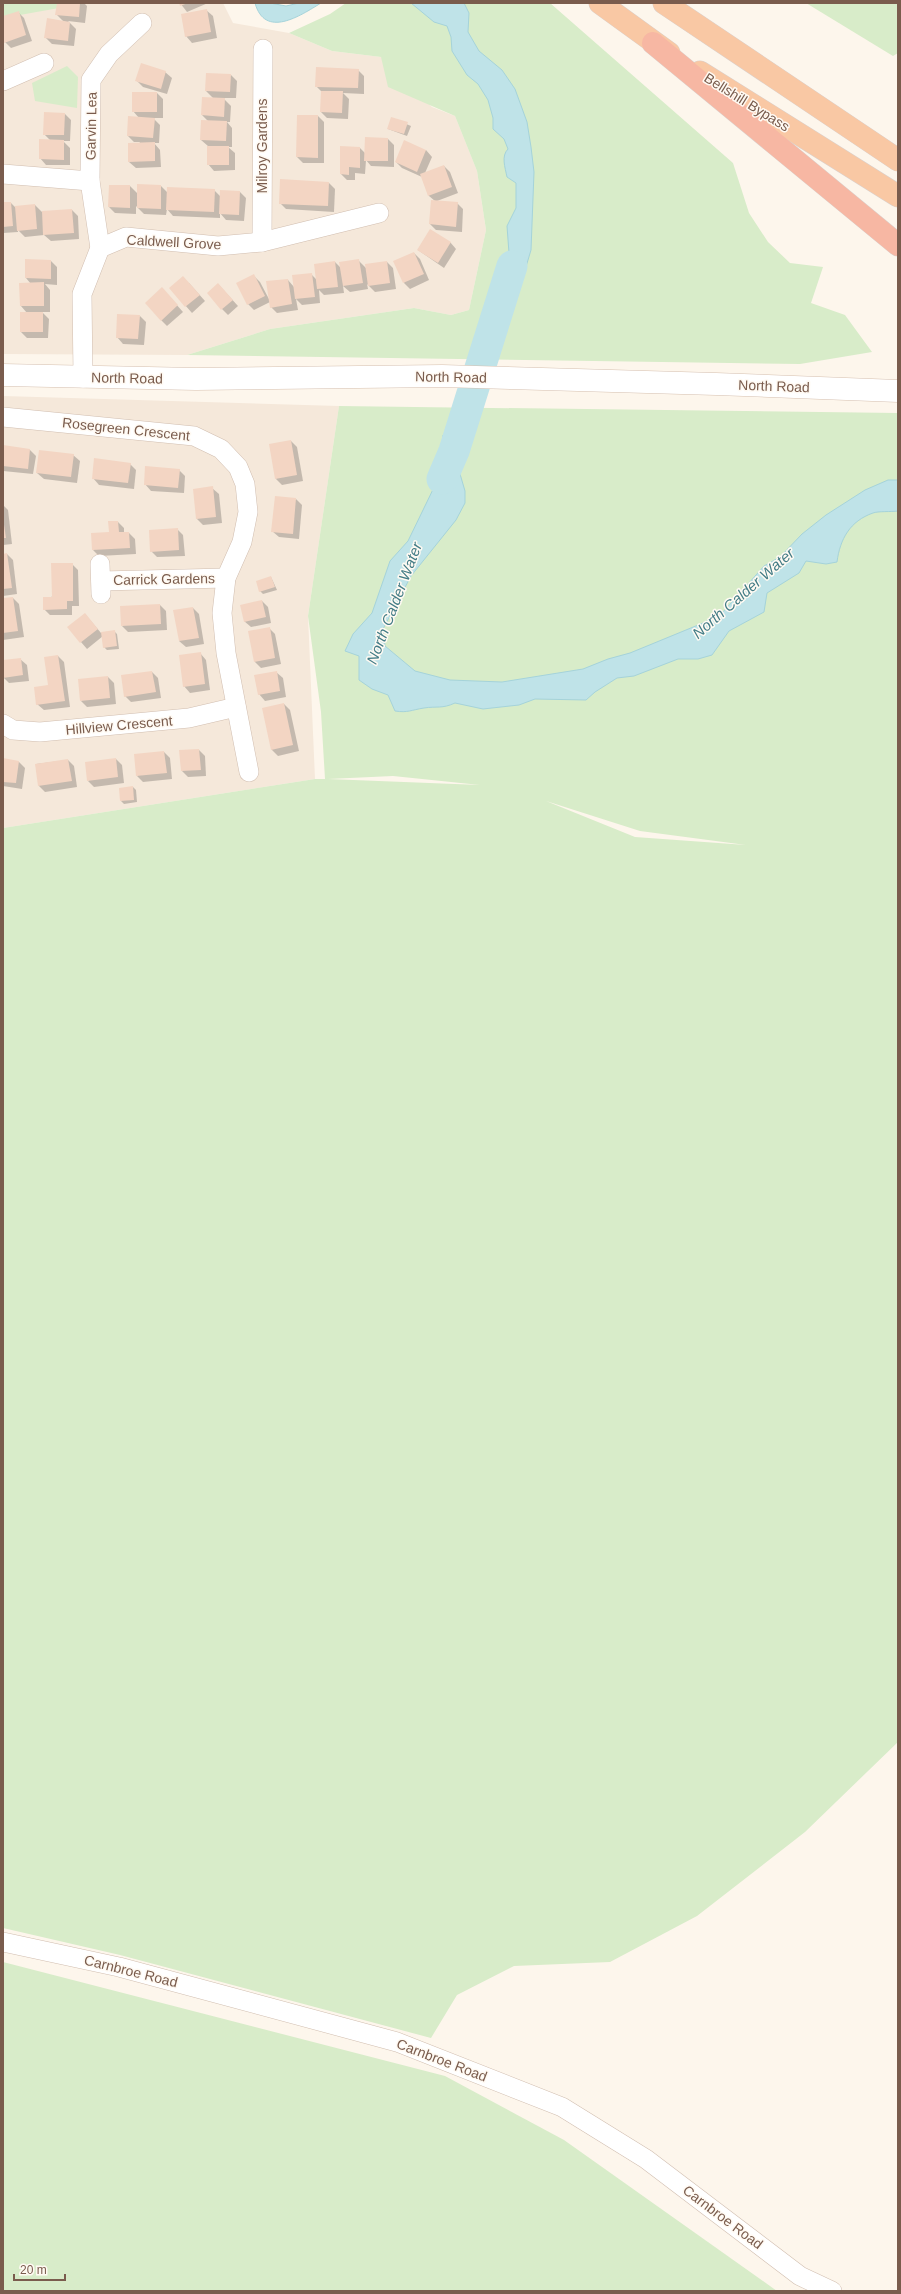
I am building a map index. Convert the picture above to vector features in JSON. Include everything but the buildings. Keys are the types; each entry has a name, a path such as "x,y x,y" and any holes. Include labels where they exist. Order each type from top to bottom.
{"highway":[{"name":"Bellshill Bypass","path":"600,3 653,43 898,196"},
{"path":"664,3 898,160"},
{"path":"653,43 898,245"}],"main road":[{"name":"North Road","path":"3,375 83,378 442,376 898,391"}],"street":[{"name":"Garvin Lea","path":"100,248 90,181 91,80 109,54 142,23"},
{"name":"Milroy Gardens","path":"262,242 263,49"},
{"path":"3,81 44,63"},
{"path":"3,174 90,181"},
{"name":"Caldwell Grove","path":"100,248 126,237 218,246 262,242 379,213"},
{"path":"83,378 82,294 100,248"},
{"name":"Rosegreen Crescent","path":"3,417 194,436 221,449 238,467 243,478 248,512 242,542 226,578 222,613 236,707 249,772"},
{"name":"Carrick Gardens","path":"101,580 226,578"},
{"name":"Hillview Crescent","path":"3,724 13,730 40,732 189,718 236,707"},
{"name":"Carnbroe Road","path":"3,1942 119,1967 397,2042 562,2107 646,2159 800,2276 832,2291"}],"shaded area":[{"path":"3,3 223,3 233,23 289,33 332,51 381,57 432,107 455,116 477,171 486,230 469,310 451,315 414,308 270,329 187,355 3,354"},
{"path":"3,396 339,406 308,616 315,779 3,828"}],"green space":[{"path":"3,3 87,3 3,18"},
{"path":"346,3 550,3 733,163 749,213 768,242 790,263 823,267 811,303 845,315 872,352 800,364 187,355 270,329 414,308 451,315 469,310 486,230 477,171 455,116 388,87 381,57 332,51 289,33 330,14"},
{"path":"806,3 898,3 898,53 893,56"},
{"path":"67,66 78,77 77,108 35,101 32,83"},
{"path":"339,406 898,413 898,1742 805,1832 697,1916 610,1962 514,1966 457,1995 431,2038 120,1955 3,1928 3,828 315,779 325,779 321,712 308,616","holes":["393,776 480,785 328,779","546,801 640,831 746,845 635,837"]},
{"path":"3,1962 445,2076 564,2140 777,2291 3,2291"}],"water":[{"path":"255,3 270,3 286,6 299,3 321,3 294,18 275,22 267,20 260,14"},
{"path":"411,3 464,3 469,13 468,32 479,51 502,70 515,89 527,122 534,172 531,250 522,280 512,290 507,299 506,309 494,303 501,272 509,253 507,226 516,208 516,183 507,177 505,166 504,158 508,149 504,139 493,129 493,118 488,100 478,84 467,75 452,51 451,37 447,26 434,22"},
{"path":"443,435 464,441 458,467 465,491 465,503 456,520 411,576 383,629 385,646 415,671 450,680 502,682 583,669 608,659 630,653 703,623 723,612 764,566 780,557 802,534 826,515 865,490 888,480 898,480 898,511 875,512 865,516 852,526 844,538 838,554 837,562 826,564 806,561 799,573 767,593 764,612 729,631 712,655 698,659 678,659 634,676 617,678 595,692 586,700 535,699 519,705 483,709 455,703 443,707 399,712 395,711 388,695 372,689 359,680 359,656 345,651 353,634 372,613 390,561 408,541 440,475"}],"waterway":[{"name":"North Calder Water","path":"442,479 454,451 512,266"}]}
